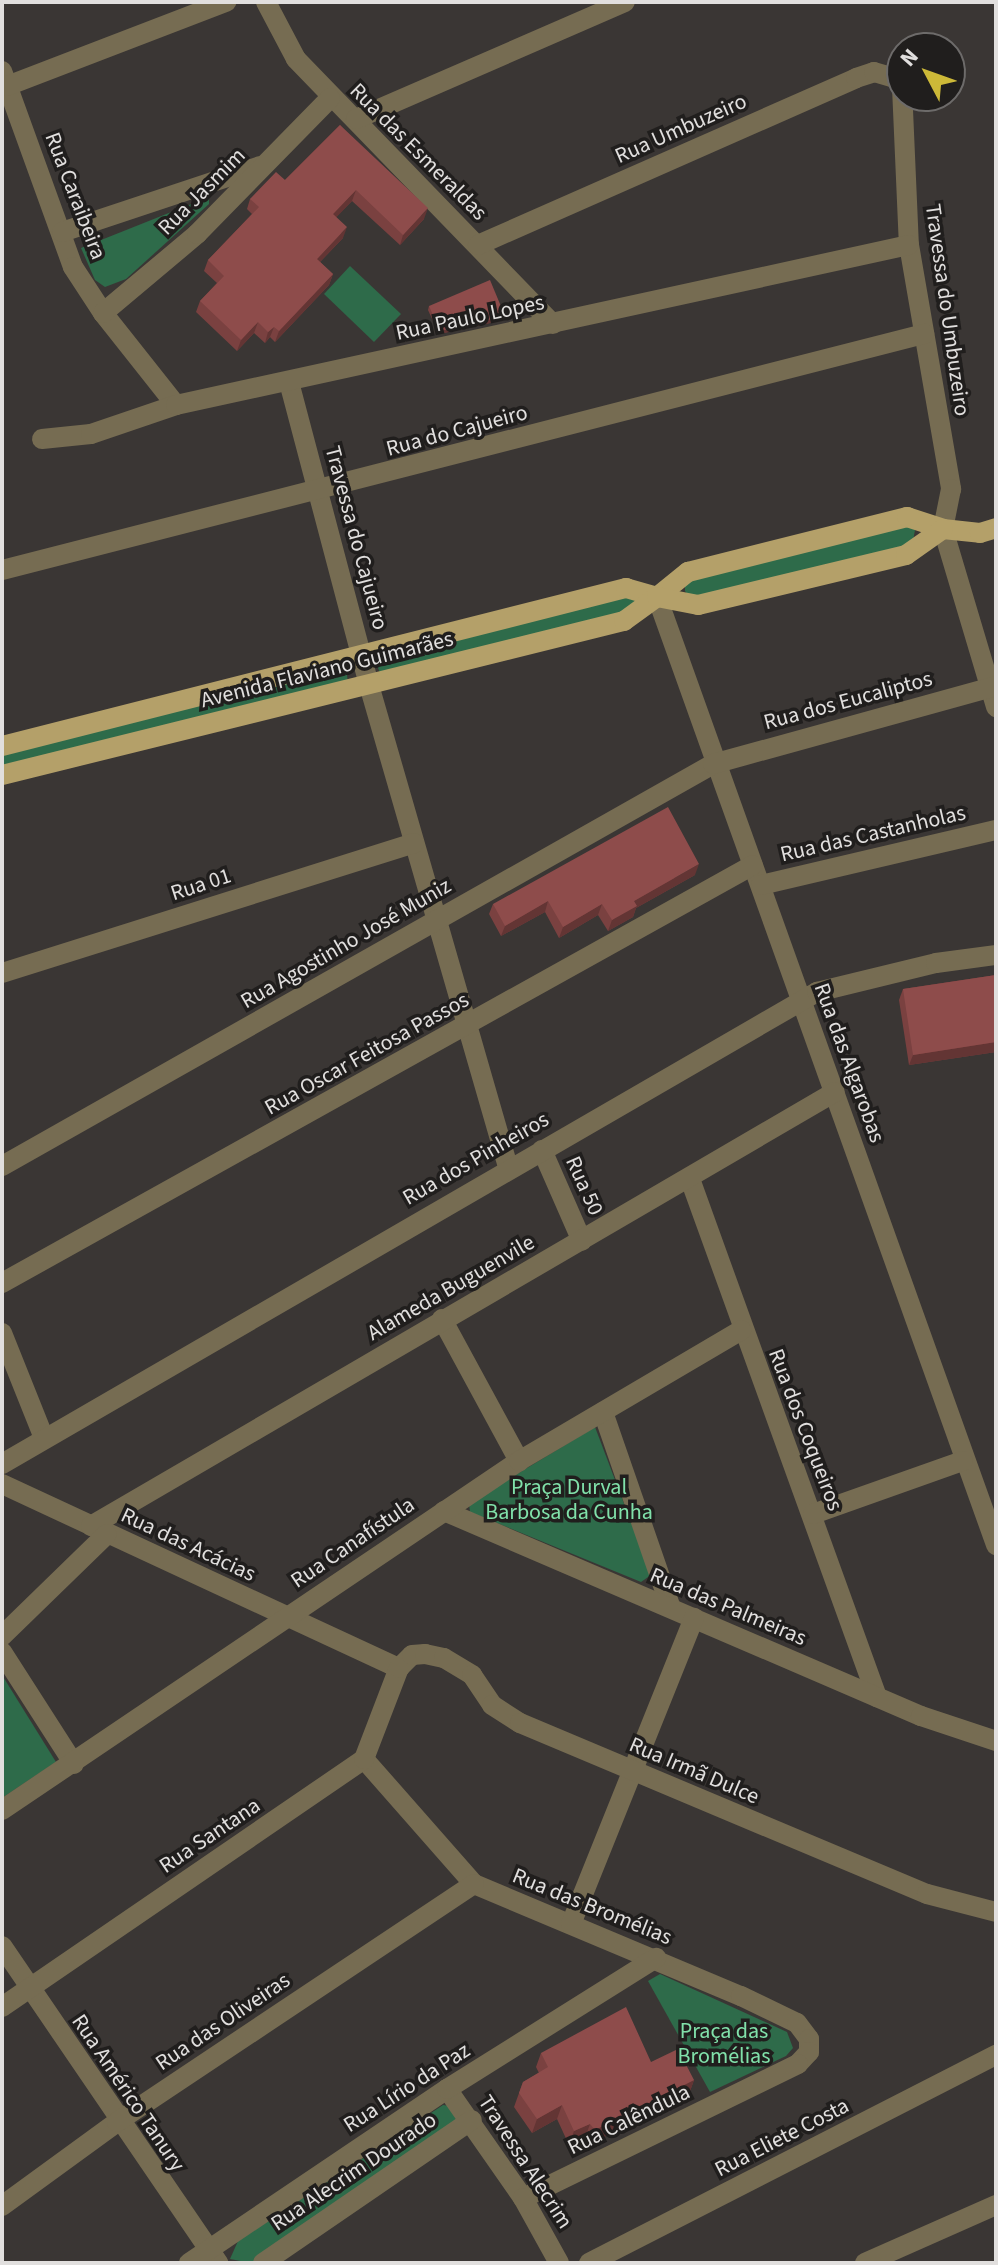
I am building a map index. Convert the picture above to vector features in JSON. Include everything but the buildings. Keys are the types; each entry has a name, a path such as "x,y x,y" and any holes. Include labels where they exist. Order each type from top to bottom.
{"main road":[{"name":"Avenida Flaviano Guimarães","path":"2,775 624,621 688,572 907,517 943,529"},
{"path":"943,529 988,530"},
{"name":"Avenida Flaviano Guimarães","path":"2,746 626,588 698,605 906,555 943,529"}],"street":[{"path":"5,78 226,2"},
{"name":"Rua das Esmeraldas","path":"266,2 296,59 330,98 356,119 553,324"},
{"path":"356,119 624,2"},
{"name":"Rua Umbuzeiro","path":"478,245 856,78 886,75"},
{"name":"Rua Caraibeira","path":"5,78 73,267 103,313 176,405"},
{"name":"Rua Jasmim","path":"103,313 197,234 330,98"},
{"name":"Travessa do Umbuzeiro","path":"903,112 909,245 951,489 943,529"},
{"path":"62,232 264,164"},
{"name":"Rua Paulo Lopes","path":"42,439 91,434 176,405 909,245"},
{"name":"Rua do Cajueiro","path":"2,570 319,492 924,334"},
{"name":"Travessa do Cajueiro","path":"289,382 369,685 508,1167"},
{"path":"943,529 994,694"},
{"name":"Rua das Algarobas","path":"657,597 713,764 761,885 963,1461 996,1545"},
{"name":"Rua dos Eucaliptos","path":"713,764 994,694"},
{"name":"Rua Agostinho José Muniz","path":"2,1166 713,764"},
{"name":"Rua das Castanholas","path":"761,885 996,830"},
{"name":"Rua 01","path":"2,973 414,843"},
{"name":"Rua Oscar Feitosa Passos","path":"2,1283 753,865"},
{"name":"Rua dos Pinheiros","path":"2,1464 508,1167 800,1001 856,981 996,955"},
{"name":"Alameda Buguenvile","path":"2,1636 99,1530 442,1319 690,1179 835,1092"},
{"name":"Rua 50","path":"542,1150 582,1241"},
{"name":"Rua dos Coqueiros","path":"690,1179 741,1330 813,1514 877,1697"},
{"path":"442,1319 519,1461"},
{"name":"Rua Canafístula","path":"2,1810 519,1461 741,1330"},
{"path":"2,1333 44,1438"},
{"path":"603,1412 671,1608"},
{"path":"813,1514 963,1461"},
{"name":"Rua das Acácias","path":"2,1484 399,1668"},
{"name":"Rua das Palmeiras","path":"444,1511 877,1697 996,1741"},
{"path":"571,1924 694,1618"},
{"path":"2,1652 74,1764"},
{"name":"Rua Irmã Dulce","path":"399,1668 412,1655 444,1658 477,1679 503,1715 927,1894 996,1912"},
{"path":"364,1759 399,1668"},
{"name":"Rua das Bromélias","path":"364,1759 474,1884 656,1958 797,2023 809,2039 809,2052 798,2064"},
{"name":"Rua Santana","path":"2,2007 364,1759"},
{"name":"Rua das Oliveiras","path":"2,2206 117,2122 474,1884"},
{"name":"Rua Américo Tanury","path":"2,1946 117,2122 212,2257"},
{"name":"Rua Lírio da Paz","path":"189,2263 212,2257 447,2089 656,1958"},
{"name":"Rua Eliete Costa","path":"589,2263 996,2055"},
{"name":"Rua Calêndula","path":"523,2198 798,2064"},
{"name":"Travessa Alecrim","path":"447,2089 472,2120 523,2198 559,2263"},
{"name":"Rua Alecrim Dourado","path":"263,2263 472,2120"},
{"path":"865,2263 996,2205"}],"green space":[{"path":"209,197 209,204 126,279 105,287 95,280 81,248"},
{"path":"350,266 401,314 374,342 324,294"},
{"path":"905,523 915,530 912,546 691,600 685,591 685,579"},
{"path":"633,593 638,608 381,675 378,668 377,660"},
{"path":"346,667 348,683 2,772 2,750"},
{"name":"Praça Durval Barbosa da Cunha","path":"595,1427 651,1575 641,1582 470,1512 469,1503"},
{"path":"2,1675 56,1762 2,1798"},
{"name":"Praça das Bromélias","path":"660,1974 787,2032 793,2048 786,2056 710,2092 648,1981"},
{"path":"443,2105 450,2106 458,2118 452,2126 251,2263 230,2259 238,2241"}]}
